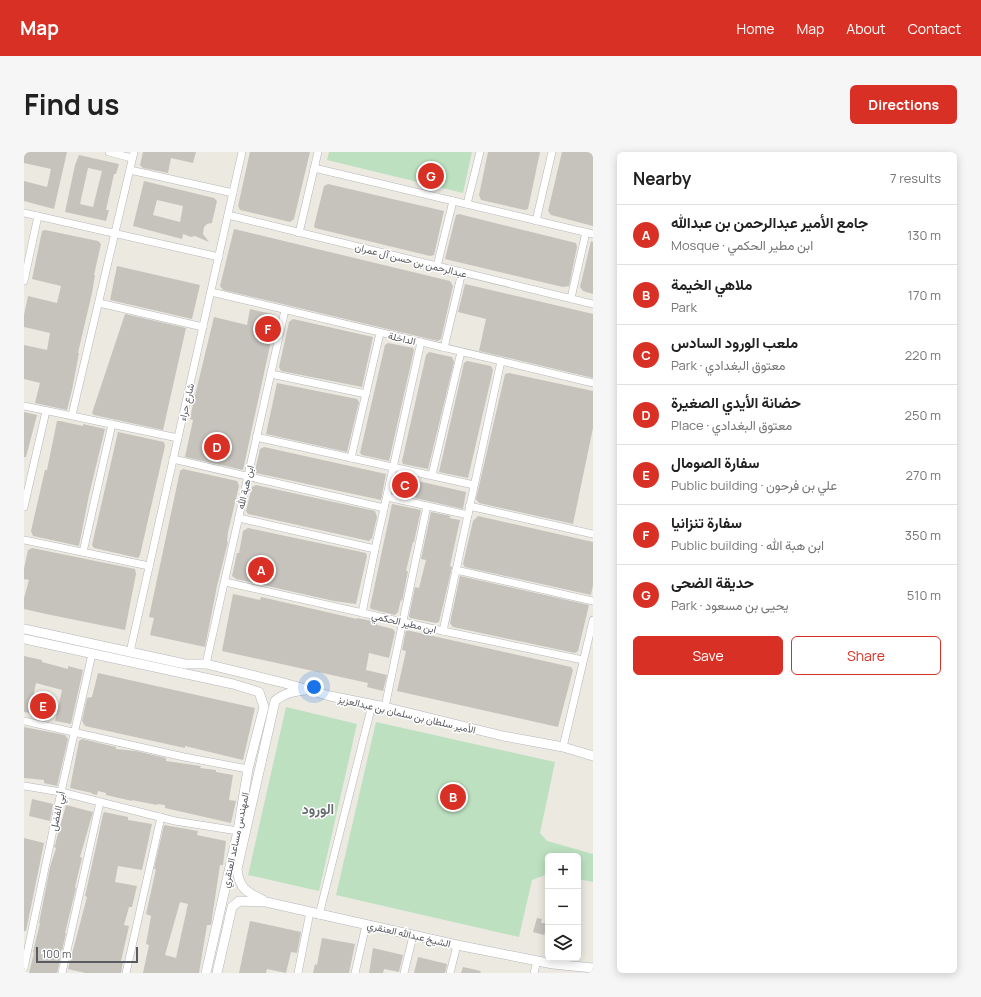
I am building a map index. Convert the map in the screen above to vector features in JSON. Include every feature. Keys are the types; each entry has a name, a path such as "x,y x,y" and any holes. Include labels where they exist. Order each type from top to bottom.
{"street":[{"path":"72,415 133,155 109,152"},
{"name":"شارع حراء","path":"130,652 242,152"},
{"path":"298,233 318,152"},
{"path":"467,204 480,152"},
{"path":"536,220 552,152"},
{"path":"314,168 589,233 571,298"},
{"path":"130,170 233,193"},
{"path":"437,266 453,201"},
{"path":"24,213 219,257"},
{"name":"عبدالرحمن بن حسن آل عمران","path":"228,215 593,304"},
{"path":"24,281 38,216"},
{"path":"444,348 462,272"},
{"name":"الداخلة","path":"211,292 593,383"},
{"path":"99,302 203,327"},
{"name":"ابن هبة الله","path":"206,664 285,310"},
{"path":"351,458 380,333"},
{"path":"362,613 421,342"},
{"path":"432,475 460,352"},
{"path":"443,631 500,361"},
{"path":"271,374 366,394"},
{"path":"24,406 178,438"},
{"path":"24,507 46,411"},
{"path":"83,552 112,424"},
{"path":"256,437 474,485"},
{"path":"173,459 384,508"},
{"path":"387,497 468,515"},
{"path":"385,707 427,506"},
{"path":"470,506 593,534"},
{"path":"239,518 375,549"},
{"path":"24,540 149,566"},
{"path":"456,570 593,601"},
{"name":"ابن مطير الحكمي","path":"224,582 443,631 583,660"},
{"path":"563,747 593,620"},
{"name":"الأمير سلطان بن سلمان بن عبدالعزيز","path":"24,630 130,652 168,665 185,673 234,684 260,692 264,707"},
{"name":"الأمير سلطان بن سلمان بن عبدالعزيز","path":"24,639 92,654 168,665 206,664 330,696 385,707 503,736 563,747 593,755"},
{"name":"أبي الفضل","path":"24,968 27,936 92,654"},
{"path":"185,664 183,670 185,673"},
{"path":"266,902 246,892 238,880 236,869 275,701 281,695 310,690"},
{"path":"298,973 372,705"},
{"name":"المهندس مساعد العنقري","path":"206,973 238,832 248,769 264,707"},
{"path":"24,721 184,757 248,769"},
{"path":"24,786 61,792 161,817 238,832"},
{"path":"62,973 100,802"},
{"path":"126,973 161,817"},
{"path":"217,973 232,907 239,901 266,902"},
{"name":"الشيخ عبدالله العنقري","path":"266,902 457,945 553,964 593,968"},
{"path":"355,973 366,925"},
{"path":"404,973 413,936"},
{"path":"450,973 457,945"},
{"path":"211,950 222,952"},
{"path":"534,973 537,961"},
{"name":"الشيخ عبدالله العنقري","path":"553,964 580,973"}],"green space":[{"path":"329,152 472,152 463,193 327,160"},
{"path":"397,474 417,478 412,497 393,492"},
{"path":"286,707 357,724 319,891 248,875"},
{"path":"376,722 555,762 540,833 547,841 593,854 593,882 581,880 581,853 545,853 545,875 532,880 519,937 336,895"}],"building":[{"path":"24,152 67,152 54,209 24,201 24,181 47,187 51,169 24,163"},
{"path":"143,152 196,152 193,163 171,158 168,173 143,168 140,165"},
{"path":"250,152 310,152 294,219 290,222 240,210 238,206"},
{"path":"488,152 540,152 528,209 525,210 481,200 479,195"},
{"path":"562,152 593,152 593,226 551,215 548,211"},
{"path":"79,155 119,164 116,174 114,174 106,210 109,210 106,221 65,212 75,165","holes":["88,168 102,171 93,207 80,204"]},
{"path":"144,181 214,198 217,201 212,223 207,224 204,227 203,234 209,242 195,236 191,237 183,234 182,239 133,226","holes":["157,200 183,206 180,222 153,215"]},
{"path":"328,184 444,211 434,255 430,256 315,228 314,226 324,186"},
{"path":"459,214 576,243 577,247 569,286 563,287 445,259 456,215"},
{"path":"234,229 450,281 453,286 441,339 438,341 223,290 220,286"},
{"path":"45,230 98,241 101,244 67,410 35,403 40,383 24,379 24,345 47,350 50,333 24,327 24,315 28,296 57,303 61,286 32,279 42,231"},
{"path":"591,241 593,242 593,294 583,291 580,287"},
{"path":"117,266 200,285 192,319 110,300"},
{"path":"465,284 593,314 593,378 479,351 486,319 458,312"},
{"path":"250,309 272,314 276,318 243,470 185,457 193,420 190,419 193,404 214,317 247,325"},
{"path":"125,314 186,328 163,430 94,415 92,413"},
{"path":"293,319 373,337 362,387 281,371 279,367 289,322"},
{"path":"388,343 413,348 414,350 389,461 362,455 360,453 385,345"},
{"path":"429,352 452,357 454,362 428,469 403,464 402,461 426,355"},
{"path":"467,361 491,366 493,370 468,478 439,472 464,363"},
{"path":"509,373 593,391 593,428 573,524 479,503 476,499 505,374"},
{"path":"277,383 357,399 359,402 347,452 266,434"},
{"path":"24,412 37,415 26,457 24,457"},
{"path":"57,421 83,426 83,424 105,429 89,495 79,546 33,536 31,531 45,470 47,470"},
{"path":"118,432 164,442 165,446 140,555 138,558 94,548 92,545"},
{"path":"264,447 386,474 381,500 256,473 255,471 260,449"},
{"path":"183,469 237,481 239,486 228,532 228,542 217,586 205,647 150,635 154,618 149,617 180,471"},
{"path":"418,481 466,492 463,509 415,498"},
{"path":"256,485 375,511 377,517 372,538 369,541 248,514 246,511 252,487"},
{"path":"392,504 421,510 406,571 408,571 402,602 401,599 398,612 395,615 371,609 370,607"},
{"path":"431,512 451,516 449,518 460,520 446,593 439,622 436,623 410,618 409,616 415,587 419,588 426,560 421,559"},
{"path":"478,516 593,542 593,585 591,595 465,567 463,564 473,521"},
{"path":"248,528 366,553 367,556 356,604 334,601 236,579 232,576 237,553 239,553 243,531"},
{"path":"32,548 135,569 136,574 125,630 24,609 24,598 29,580 24,579 24,569 28,550"},
{"path":"460,576 589,605 578,651 575,653 453,627 450,623"},
{"path":"233,594 260,600 261,597 357,619 377,622 377,625 393,629 395,632 389,658 369,653 366,670 387,675 383,691 367,687 368,683 222,651"},
{"path":"406,630 571,667 573,670 558,727 397,691 406,651 402,650"},
{"path":"24,656 42,660 42,662 68,669 68,666 83,670 71,724 55,721 62,690 36,683 30,713 24,712"},
{"path":"98,673 255,708 243,760 185,746 185,748 85,726 82,721 87,698 92,697"},
{"path":"24,727 65,735 68,739 57,786 44,783 44,780 24,778"},
{"path":"82,739 116,747 116,749 136,751 166,758 166,761 201,766 200,768 216,770 216,772 233,775 229,800 236,801 231,823 165,808 165,805 132,801 106,795 106,793 98,791 97,795 70,788 79,741"},
{"path":"32,799 53,804 50,821 29,816"},
{"path":"66,805 93,812 80,857 82,858 57,973 29,973 50,867 56,848 54,847"},
{"path":"104,812 128,817 128,820 152,824 142,870 118,866 115,882 137,886 132,907 129,907 124,925 129,926 121,961 123,961 121,973 85,973 68,969 87,897 85,896"},
{"path":"164,825 198,831 197,835 226,841 223,865 220,865 211,925 207,925 199,973 143,973 149,945 146,944 151,916 146,914 156,869 154,869","holes":["180,902 188,904 176,958 165,955"]},
{"path":"24,838 44,843 26,931 24,931"},
{"path":"537,918 542,919 541,923 545,923 544,935 533,932"},
{"path":"250,921 301,932 297,953 291,952 286,973 267,969 266,973 239,973"},
{"path":"322,938 355,944 349,973 313,973 315,964 317,965"},
{"path":"373,948 403,955 399,972 384,969 383,973 369,973"},
{"path":"418,957 447,964 445,973 414,973"},
{"path":"463,967 481,971 480,973 461,973"}],"place":[{"name":"حديقة الضحى","path":"431,176"},
{"name":"سفارة تنزانيا","path":"268,329"},
{"name":"حضانة الأيدي الصغيرة","path":"217,447"},
{"name":"ملعب الورود السادس","path":"405,485"},
{"name":"جامع الأمير عبدالرحمن بن عبدالله","path":"261,570"},
{"name":"سفارة الصومال","path":"43,706"},
{"name":"ملاهي الخيمة","path":"453,797"}],"district":[{"name":"الورود","path":"318,808"}]}
